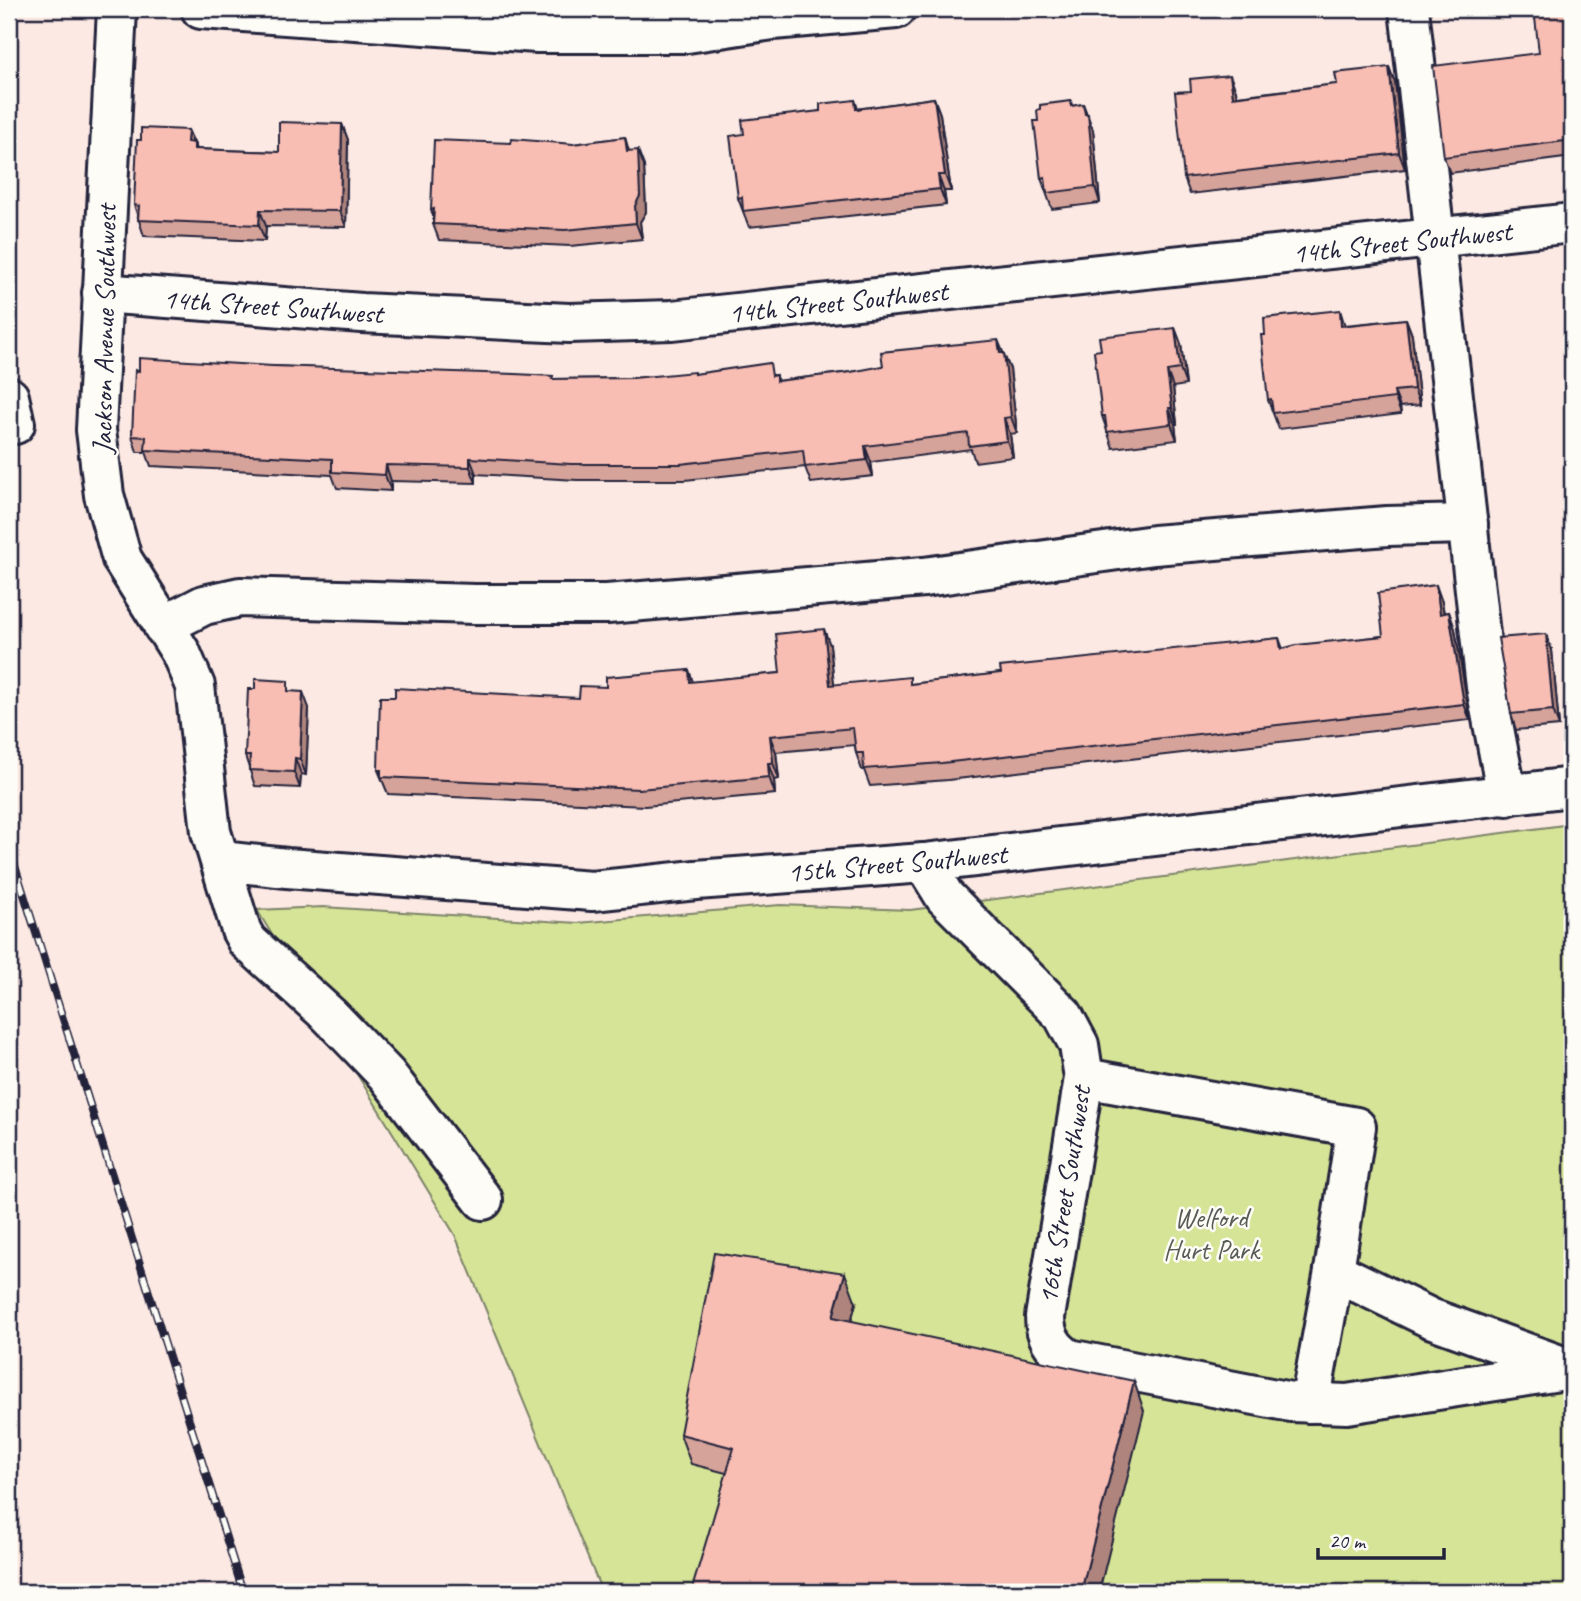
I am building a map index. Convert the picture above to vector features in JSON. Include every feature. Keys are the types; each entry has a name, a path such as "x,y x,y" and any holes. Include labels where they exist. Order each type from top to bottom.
{"street":[{"name":"Jackson Avenue Southwest","path":"117,9 96,430 104,495 122,559 181,653 195,686 211,832 241,930 247,941 330,1016 387,1075 483,1200"},
{"path":"201,9 537,33 687,33 773,20 896,9"},
{"path":"1409,9 1433,239 1486,687 1507,796"},
{"name":"14th Street Southwest","path":"102,293 362,313 569,323 673,320 1572,223"},
{"path":"163,626 204,605 240,597 475,604 607,604 924,577 1154,545 1387,526 1468,524"},
{"name":"15th Street Southwest","path":"221,861 592,891 696,880 924,863 1572,787"},
{"name":"16th Street Southwest","path":"924,863 945,897 1063,1016 1079,1045 1084,1078 1045,1317 1045,1329 1056,1351 1069,1359 1291,1402 1310,1403 1347,1404 1572,1369"},
{"path":"1084,1078 1356,1127 1334,1272 1310,1403"},
{"path":"1334,1272 1430,1318 1572,1369"}],"green space":[{"name":"Welford Hurt Park","path":"1572,824 1572,1592 602,1592 455,1235 257,910 323,907 578,923 780,905 910,910"}],"building":[{"path":"1534,9 1572,9 1572,140 1444,157 1433,66 1539,53"},
{"path":"1389,67 1399,153 1184,178 1175,92 1191,91 1190,79 1230,75 1233,97 1337,84 1335,73"},
{"path":"934,98 945,175 938,175 940,189 743,211 742,197 738,198 730,136 744,134 742,120 820,111 820,104 855,100 856,109"},
{"path":"1071,101 1071,106 1083,104 1085,114 1088,114 1095,187 1047,193 1045,177 1041,178 1034,121 1038,121 1037,110 1040,105"},
{"path":"279,122 342,124 340,211 260,210 259,225 138,220 139,206 134,205 137,140 141,140 141,128 188,130 187,142 194,143 194,149 279,152"},
{"path":"625,137 627,151 638,150 640,196 635,206 636,223 565,230 433,224 434,209 431,210 434,140 511,143 512,139 573,144"},
{"path":"1566,297 1572,297 1572,347"},
{"path":"1340,310 1341,326 1406,319 1414,389 1394,391 1395,398 1273,413 1271,399 1268,400 1261,335 1265,335 1264,318"},
{"path":"1175,328 1180,369 1167,371 1172,408 1169,408 1171,424 1107,432 1105,416 1102,416 1094,351 1101,350 1099,337"},
{"path":"998,340 1000,353 1004,353 1011,417 1004,418 1007,441 969,446 968,433 865,446 867,460 805,467 803,450 680,464 571,464 470,458 470,467 386,465 385,475 332,472 332,459 145,450 146,437 132,436 135,370 139,371 139,358 273,366 553,376 552,379 694,374 770,363 772,376 776,375 776,381 883,366 881,352"},
{"path":"1436,585 1440,614 1449,612 1464,704 942,763 864,769 863,753 856,753 853,728 770,736 773,763 768,763 769,777 639,789 381,777 381,770 378,770 380,697 395,697 395,688 579,698 580,686 606,687 606,677 689,670 690,682 780,673 776,634 824,629 830,685 910,677 910,684 1001,673 1000,667 1279,638 1281,649 1383,636 1378,593"},
{"path":"1546,634 1553,710 1511,714 1498,638"},
{"path":"255,679 288,681 288,691 303,692 300,759 295,758 294,772 249,770 250,756 245,756 248,689 255,689"},
{"path":"714,1253 845,1273 833,1317 1134,1381 1081,1592 691,1592 734,1448 680,1434"}],"railway":[{"path":"9,847 243,1592"}]}
